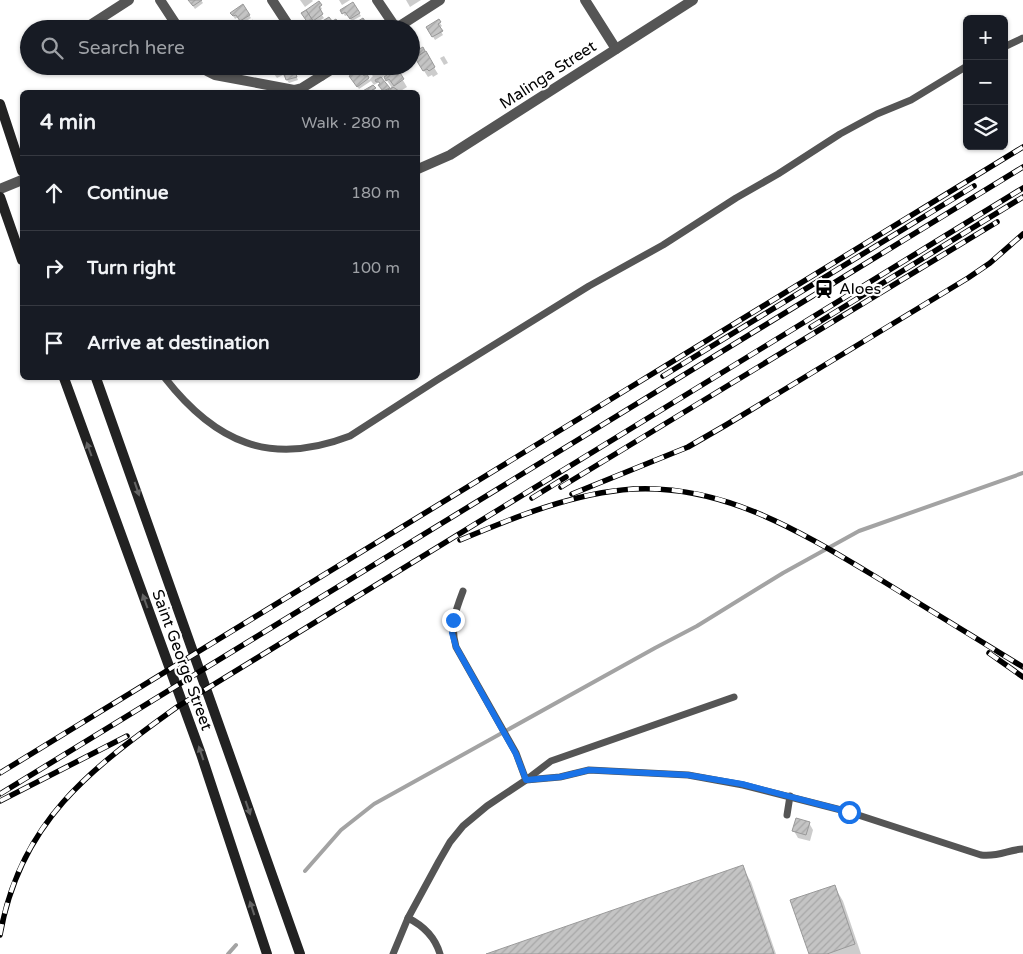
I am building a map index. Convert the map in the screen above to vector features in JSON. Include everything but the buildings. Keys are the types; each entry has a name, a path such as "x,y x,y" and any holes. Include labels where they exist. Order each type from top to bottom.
{"main road":[{"path":"0,104 20,165"},
{"path":"0,197 20,254"},
{"name":"Saint George Street","path":"65,380 201,754 268,954"},
{"name":"Saint George Street","path":"97,380 300,954"}],"street":[{"path":"98,20 129,0"},
{"path":"160,0 173,20"},
{"path":"272,0 285,20"},
{"path":"378,0 390,20"},
{"path":"409,20 440,0"},
{"path":"585,0 616,49"},
{"name":"Malinga Street","path":"420,168 450,155 693,0"},
{"path":"215,75 294,90 302,88 321,76"},
{"path":"0,189 20,181"}],"lane":[{"path":"1008,45 1023,38"},
{"path":"167,380 178,395 210,424 228,435 249,444 278,449 309,448 350,436 589,286 663,245 840,134 877,114 911,100 963,68"},
{"path":"463,591 453,620 452,633 456,647 516,754 526,780"},
{"path":"393,954 408,918 450,842 463,826 487,806 551,761 734,697"},
{"path":"526,780 560,777 589,770 688,775 742,784 790,796 904,829 981,855 993,856 1023,849"},
{"path":"787,815 790,796"},
{"path":"408,918 427,931 435,942 440,954"}],"waterway":[{"path":"305,871 341,830 374,804 697,626 783,573 859,531 1023,473"},
{"path":"228,954 236,945"}],"railway":[{"path":"0,773 1023,147"},
{"path":"0,794 1023,167"},
{"path":"663,376 974,186"},
{"path":"0,935 10,895 24,861 42,830 63,802 88,777 145,730 177,707 1023,188"},
{"path":"811,327 1023,197"},
{"path":"561,487 997,222"},
{"path":"572,494 688,447 968,278 990,263 1023,234"},
{"path":"532,498 566,477"},
{"path":"460,540 545,507 588,495 633,489 667,490 700,495 732,503 763,515 793,530 852,563 1023,667"},
{"path":"989,653 1023,677"},
{"path":"0,801 127,736"}],"place":[{"name":"Aloes","path":"824,289"}],"route":[{"path":"453,620 452,633 456,647 516,754 526,780 560,777 589,770 688,775 742,784 849,812"}]}
